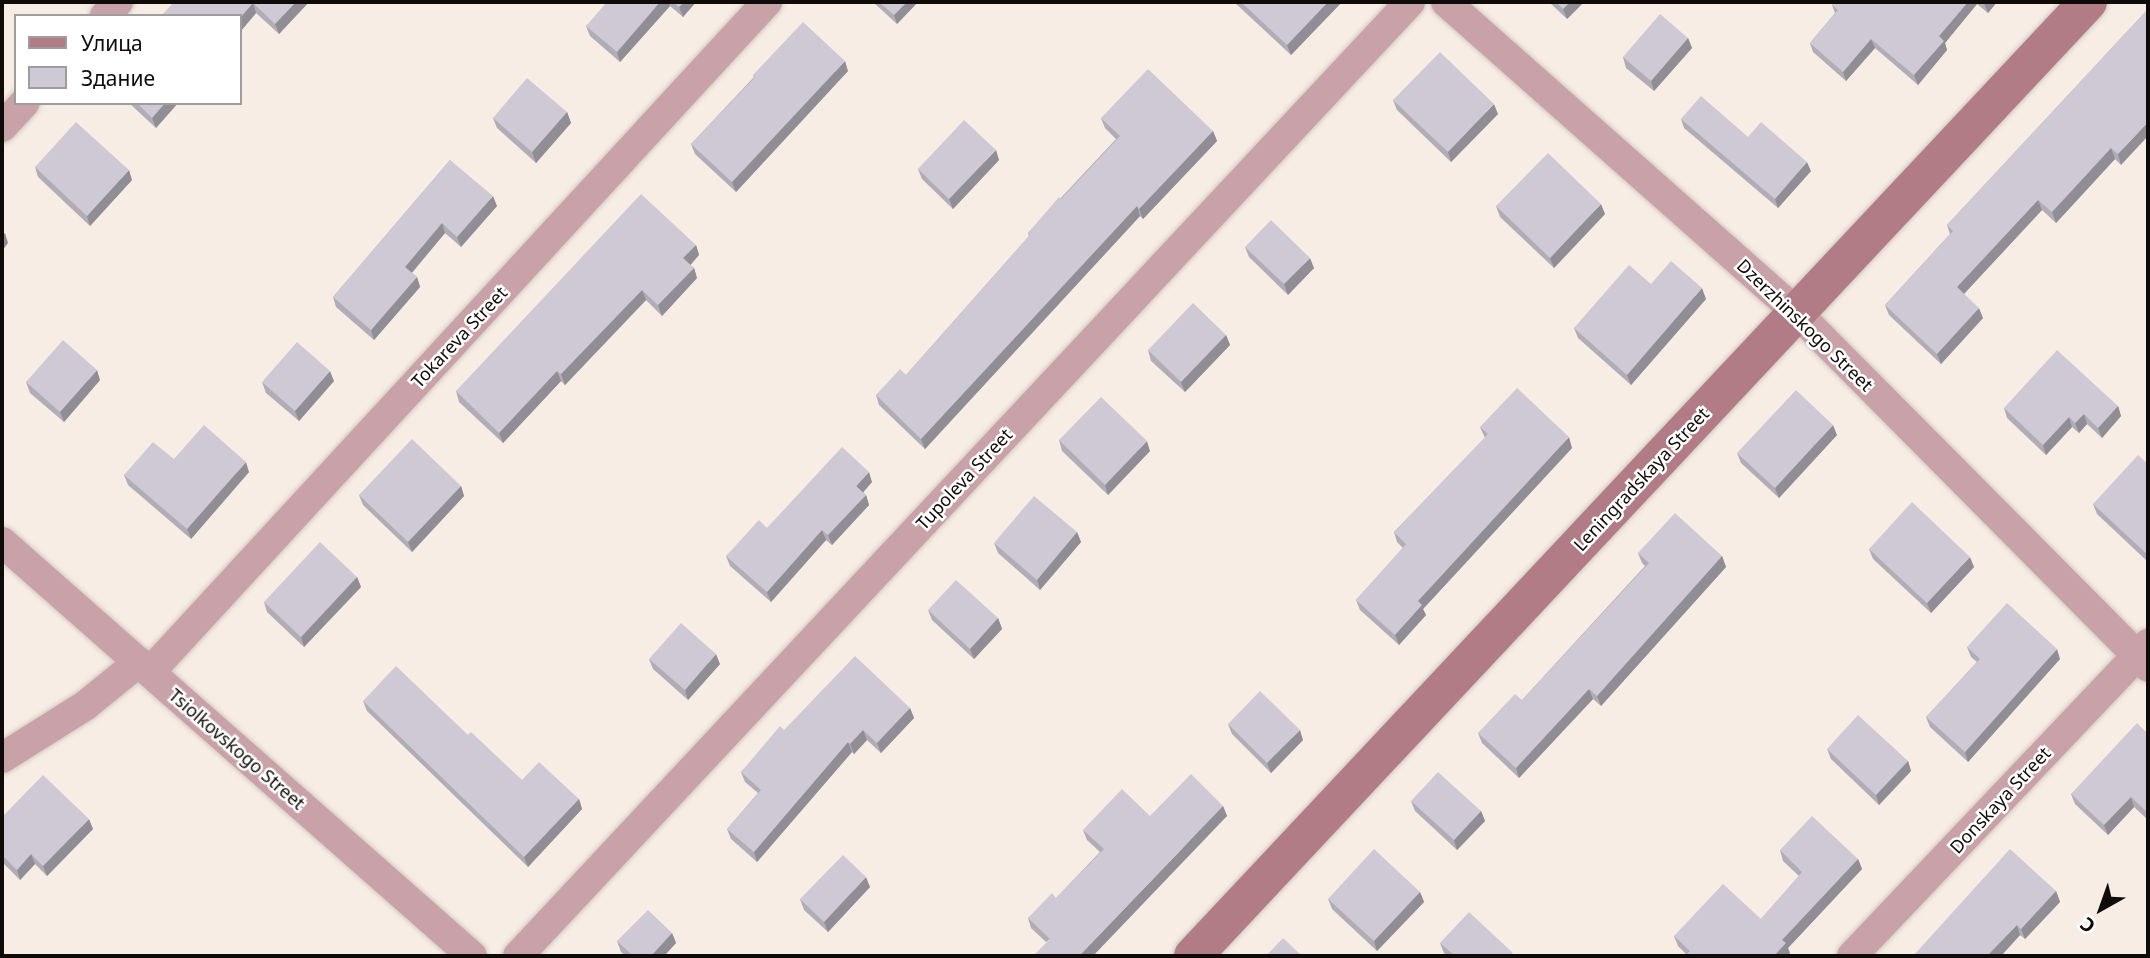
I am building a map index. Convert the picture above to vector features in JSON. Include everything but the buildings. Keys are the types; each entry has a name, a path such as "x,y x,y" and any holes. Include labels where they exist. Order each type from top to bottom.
{"street":[{"name":"Tokareva Street","path":"2,758 144,667 767,2"},
{"name":"Tupoleva Street","path":"518,956 1410,2"},
{"name":"Dzerzhinskogo Street","path":"1446,2 1797,313 2145,655"},
{"name":"Leningradskaya Street","path":"1193,956 2088,2"},
{"path":"2,127 22,105"},
{"name":"Tsiolkovskogo Street","path":"2,542 472,956"},
{"name":"Donskaya Street","path":"1852,956 2145,655"}]}
